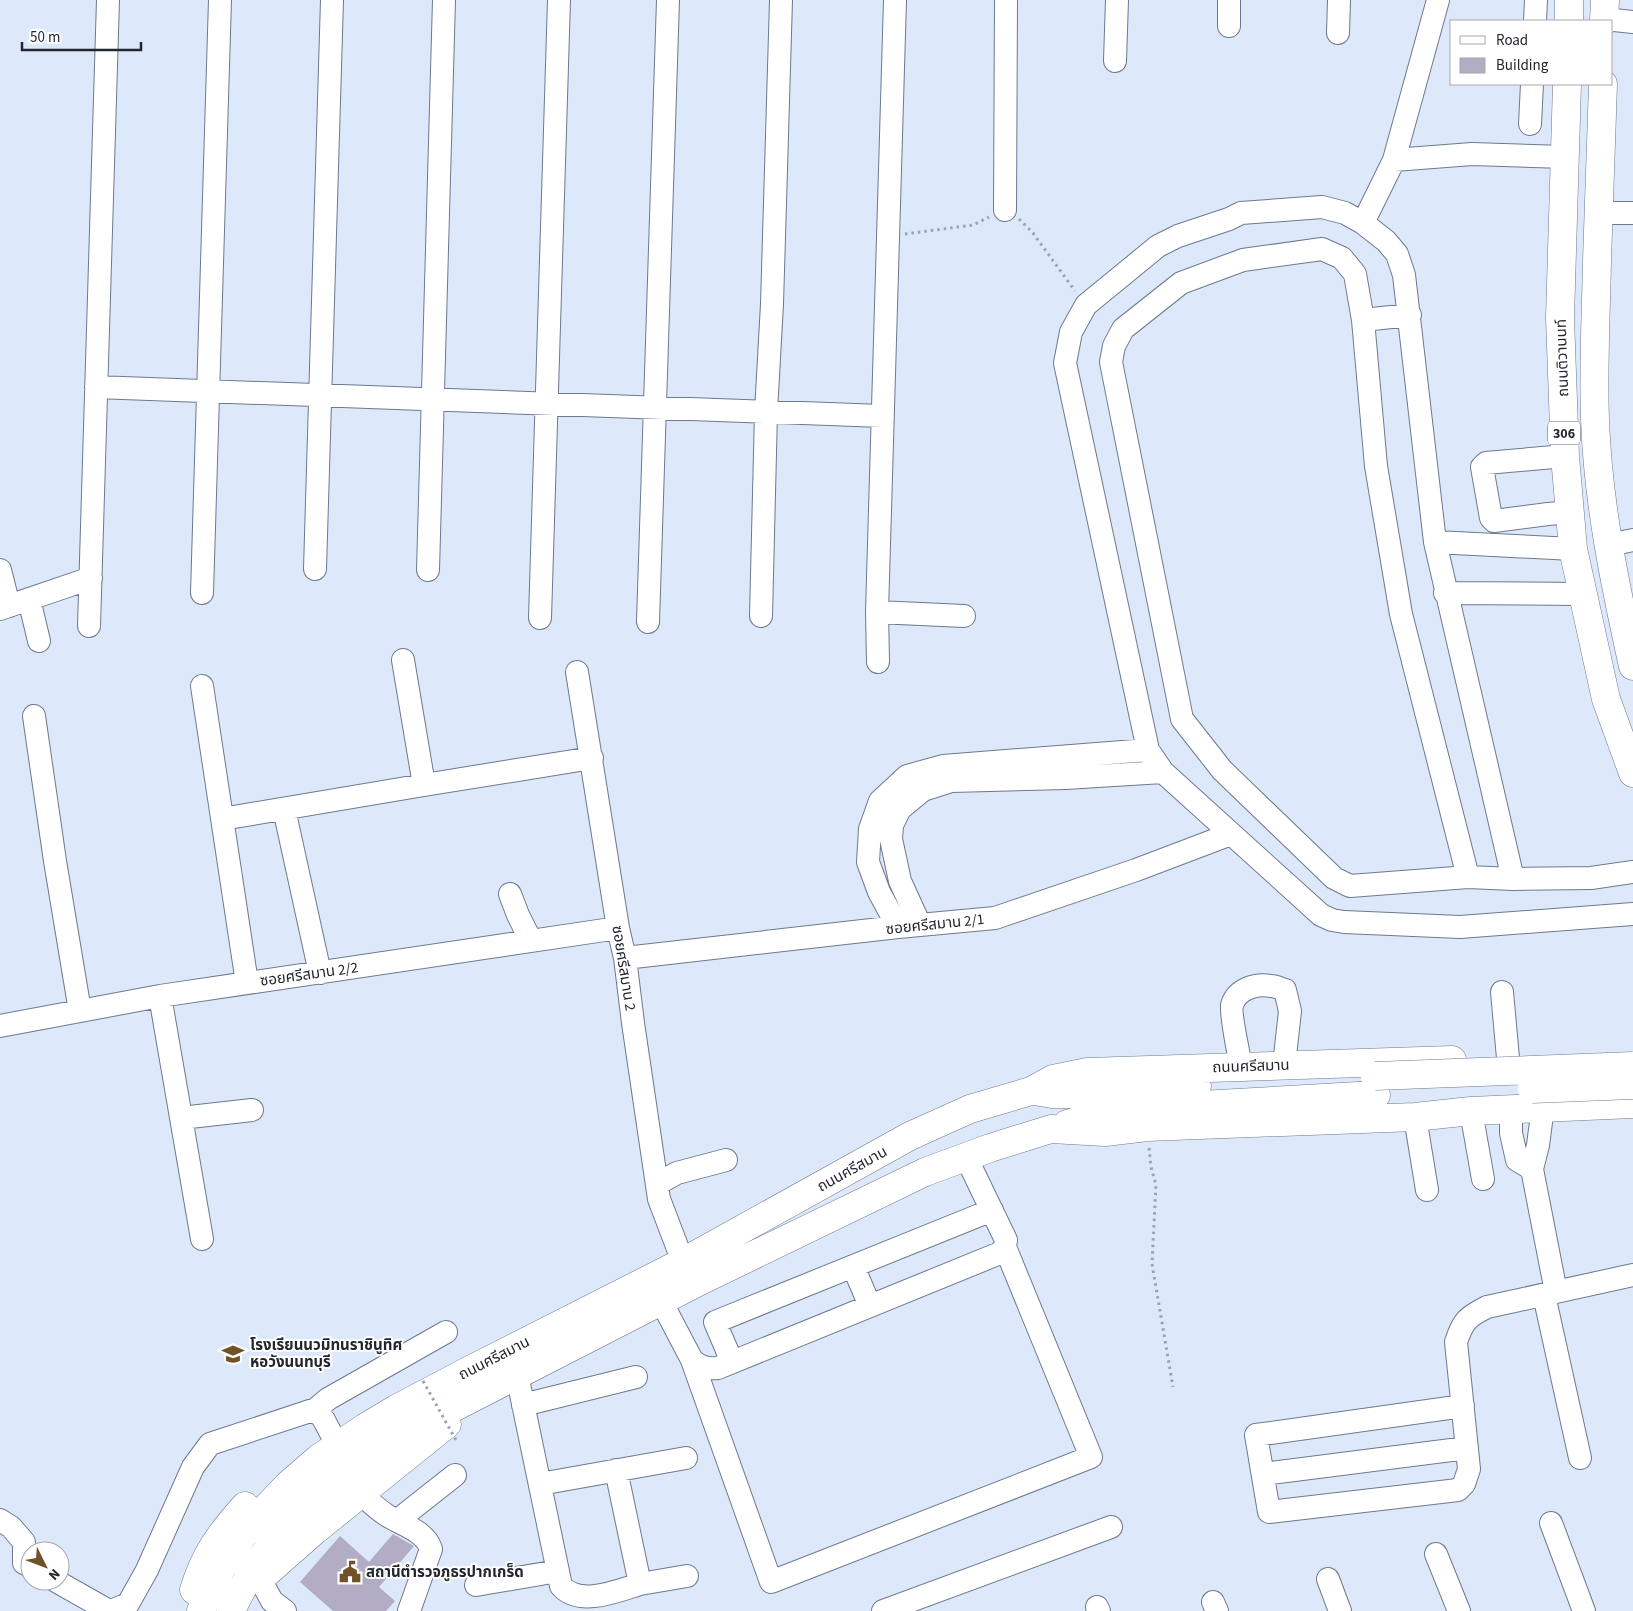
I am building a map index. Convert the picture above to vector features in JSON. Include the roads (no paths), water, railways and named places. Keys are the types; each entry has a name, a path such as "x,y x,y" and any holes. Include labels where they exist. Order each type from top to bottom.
{"main road":[{"path":"1568,20 1569,0"},
{"name":"ถนนติวานนท์","path":"1567,85 1560,318 1565,456 1573,549 1606,699 1633,773"},
{"name":"306","path":"1603,85 1594,352 1595,421 1601,488 1621,543 1633,666"},
{"name":"ถนนศรีสมาน","path":"200,1611 221,1569 243,1535 289,1484 328,1452 404,1405 683,1262 910,1136 970,1109 1031,1091 1053,1079 1087,1072 1508,1058 1625,1058"},
{"path":"1031,1091 1052,1094 1086,1094 1185,1086 1375,1086 1627,1097 1631,1075 1622,1061 1625,1058 1375,1086 1112,1110 1051,1129"},
{"name":"ถนนศรีสมาน","path":"233,1607 248,1578 270,1546 304,1507 350,1466 380,1447 661,1301 925,1172 990,1148 1051,1129 1105,1132 1147,1127 1415,1117 1471,1111 1543,1107 1627,1097"},
{"path":"233,1607 271,1601 360,1493 493,1388"},
{"path":"189,1611 200,1569 209,1552 223,1530 250,1499 276,1477 294,1466 328,1452"}],"street":[{"path":"89,626 108,0"},
{"path":"202,593 220,0"},
{"path":"315,569 332,0"},
{"path":"428,570 444,0"},
{"path":"540,618 559,0"},
{"path":"648,622 668,0"},
{"path":"761,616 780,0"},
{"path":"878,662 877,612 882,416 895,0"},
{"path":"1005,210 1006,0"},
{"path":"1115,61 1117,0"},
{"path":"1229,0 1229,26"},
{"path":"1338,33 1339,0"},
{"path":"1363,223 1394,160 1438,0"},
{"path":"1535,20 1536,0"},
{"path":"1605,14 1633,22"},
{"path":"1530,124 1532,85"},
{"path":"1394,160 1472,154 1565,157"},
{"path":"1513,880 1445,593 1435,542 1410,315 1404,275 1397,254 1386,241 1363,223 1345,213 1322,207 1241,214 1178,236 1158,246 1086,305 1071,332 1065,363 1148,750 1164,772 1231,834 1321,915 1332,920 1460,927 1633,914"},
{"path":"1599,213 1633,213"},
{"path":"1468,877 1401,614 1376,466 1363,320 1355,274 1342,258 1322,249 1243,260 1181,283 1123,328 1114,346 1112,362 1182,719 1222,770 1334,878 1350,886 1468,877 1513,880 1591,878 1633,872"},
{"path":"1363,320 1410,315"},
{"path":"96,387 882,416"},
{"path":"1565,456 1486,463 1482,467 1491,518 1494,521 1571,512"},
{"path":"1435,542 1573,549"},
{"path":"0,570 12,604 39,641"},
{"path":"12,604 91,578"},
{"path":"1445,593 1583,594"},
{"path":"877,612 964,616"},
{"path":"403,660 424,785"},
{"name":"ซอยศรีสมาน 2","path":"577,672 618,928 625,958 659,1199 683,1262"},
{"path":"202,686 247,983"},
{"path":"34,716 55,861 80,1011"},
{"path":"909,926 891,839 892,825 900,809 923,790 951,781 970,772 1148,750"},
{"path":"222,819 592,758"},
{"path":"970,772 1065,778 1164,772"},
{"path":"284,808 320,972"},
{"name":"ซอยศรีสมาน 2/1","path":"625,958 994,918 1136,870 1231,834"},
{"path":"510,894 531,941"},
{"name":"ซอยศรีสมาน 2/2","path":"0,1026 160,996 618,928"},
{"path":"1240,1066 1232,1006 1237,994 1248,987 1261,986 1271,986 1286,990 1290,1011 1284,1065"},
{"path":"1502,992 1508,1058"},
{"path":"160,996 202,1239"},
{"path":"1543,1107 1538,1145 1532,1169 1550,1293 1580,1458"},
{"path":"1511,1109 1511,1133 1517,1160 1532,1169"},
{"path":"181,1118 252,1110"},
{"path":"1471,1111 1483,1179"},
{"path":"1415,1117 1427,1190"},
{"path":"661,1301 692,1360 771,1582 1091,1457 1005,1247 1006,1240 966,1157"},
{"path":"657,1184 677,1173 726,1160"},
{"path":"732,1362 715,1322 992,1210"},
{"path":"692,1360 700,1366 709,1369 718,1368 1000,1253 1005,1247"},
{"path":"853,1266 870,1306"},
{"path":"1463,1406 1256,1434 1270,1512 1458,1490 1464,1484 1469,1469 1463,1406 1456,1342 1462,1326 1471,1315 1487,1307 1633,1275"},
{"path":"70,1589 110,1611 128,1604 147,1570 193,1467 210,1444 316,1409 328,1399 446,1332"},
{"path":"517,1375 560,1586 566,1592 579,1596 592,1596 608,1594 640,1584 688,1576"},
{"path":"523,1406 636,1377"},
{"path":"316,1409 324,1420 328,1452"},
{"path":"1263,1474 1467,1448"},
{"path":"540,1484 686,1458"},
{"path":"616,1470 640,1584"},
{"path":"398,1520 455,1475"},
{"path":"360,1493 386,1515 398,1520 426,1539 431,1549 409,1611"},
{"path":"0,1520 11,1527 23,1541"},
{"path":"1551,1523 1584,1611"},
{"path":"883,1611 1111,1527"},
{"path":"1436,1554 1459,1611"},
{"path":"476,1585 558,1571"},
{"path":"1328,1579 1340,1611"}],"place":[{"name":"โรงเรียนนวมิทนราชินูทิศ หอวังนนทบุรี","path":"233,1354"},
{"name":"สถานีตำรวจภูธรปากเกร็ด","path":"350,1572"}]}
